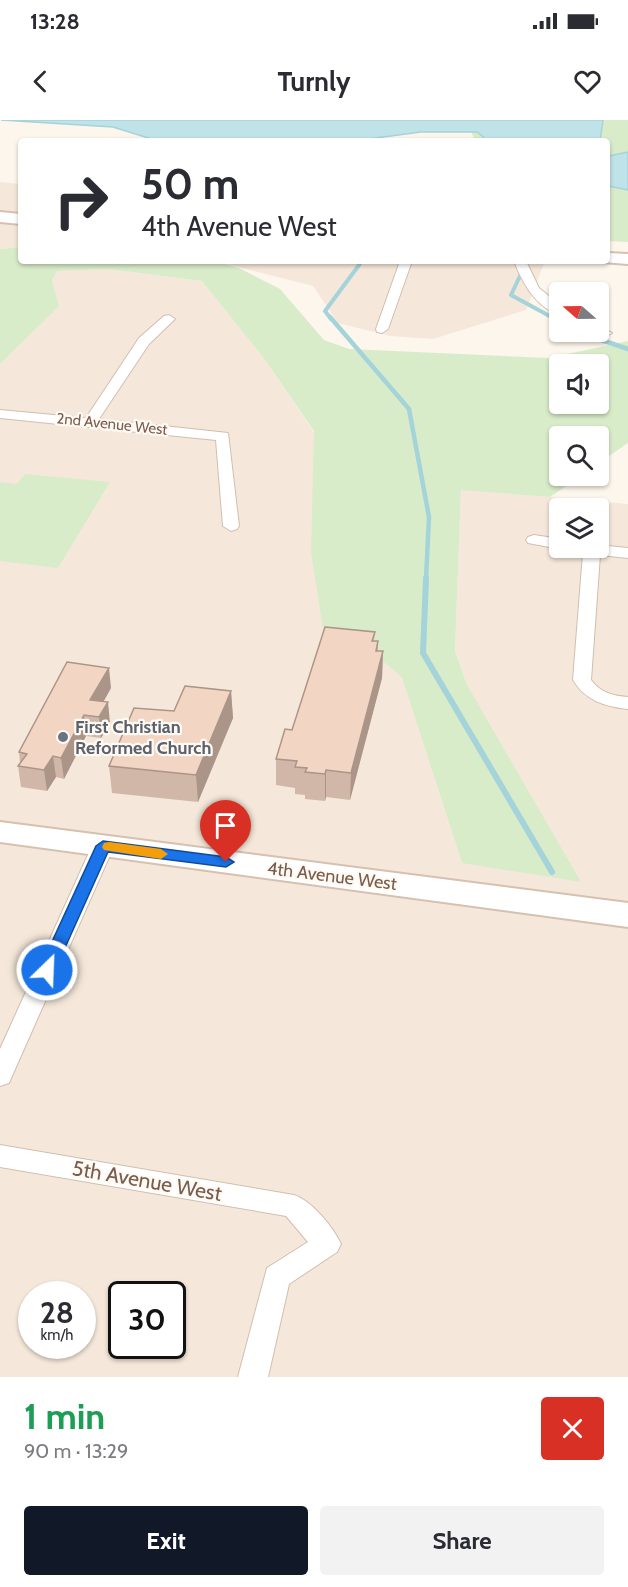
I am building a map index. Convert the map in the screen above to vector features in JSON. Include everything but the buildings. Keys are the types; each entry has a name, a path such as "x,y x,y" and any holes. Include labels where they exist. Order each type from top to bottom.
{"street":[{"path":"0,217 18,219"},
{"path":"610,258 628,260"},
{"path":"382,329 405,264"},
{"path":"521,264 525,276 549,306"},
{"path":"91,422 144,341 169,319"},
{"name":"2nd Avenue West","path":"0,414 223,436 231,526"},
{"path":"534,540 549,542"},
{"path":"609,551 628,553"},
{"path":"586,558 582,680 587,690 599,697 628,703"},
{"name":"4th Avenue West","path":"0,832 628,915"},
{"path":"0,1076 103,846"},
{"name":"5th Avenue West","path":"0,1156 294,1206 327,1244 277,1277 253,1377"}],"shaded area":[{"path":"0,182 18,184 18,247 0,249"},
{"path":"227,264 544,264 526,310 433,339 390,336 338,323 313,286"},
{"path":"108,269 202,281 265,360 314,432 314,449 365,652 389,664 402,678 462,863 467,685 455,651 461,489 561,498 549,498 549,558 609,558 609,502 628,504 628,1377 0,1377 0,364 58,306 52,281 57,271"}],"green space":[{"path":"124,120 628,120 628,242 610,241 610,138 474,138 469,126"},
{"path":"18,247 18,264 225,264 239,268 280,289 324,340 349,349 549,358 549,414 609,414 609,354 568,354 628,341 628,443 609,456 609,426 549,426 549,486 566,486 550,497 461,490 455,651 467,685 581,882 462,863 402,678 376,658 357,650 325,642 311,552 314,431 265,360 202,281 108,269 57,271 52,281 59,306 0,364 0,249"},
{"path":"25,474 110,482 58,568 0,561 0,482 17,484"}],"water":[{"path":"1,120 603,120 600,138 484,138 477,132 421,132 376,138 148,138 113,127"},
{"path":"628,152 628,190 610,186 610,156"}],"waterway":[{"path":"331,319 325,311 360,264"},
{"path":"526,264 511,295 549,316"},
{"path":"330,317 409,409 429,517 426,579"},
{"path":"607,342 628,349"},
{"path":"426,578 423,653 552,872"}],"slow traffic":[{"path":"109,847 161,854"}],"place":[{"name":"First Christian Reformed Church","path":"63,737"}],"route":[{"path":"47,970 103,846 226,862"}]}
